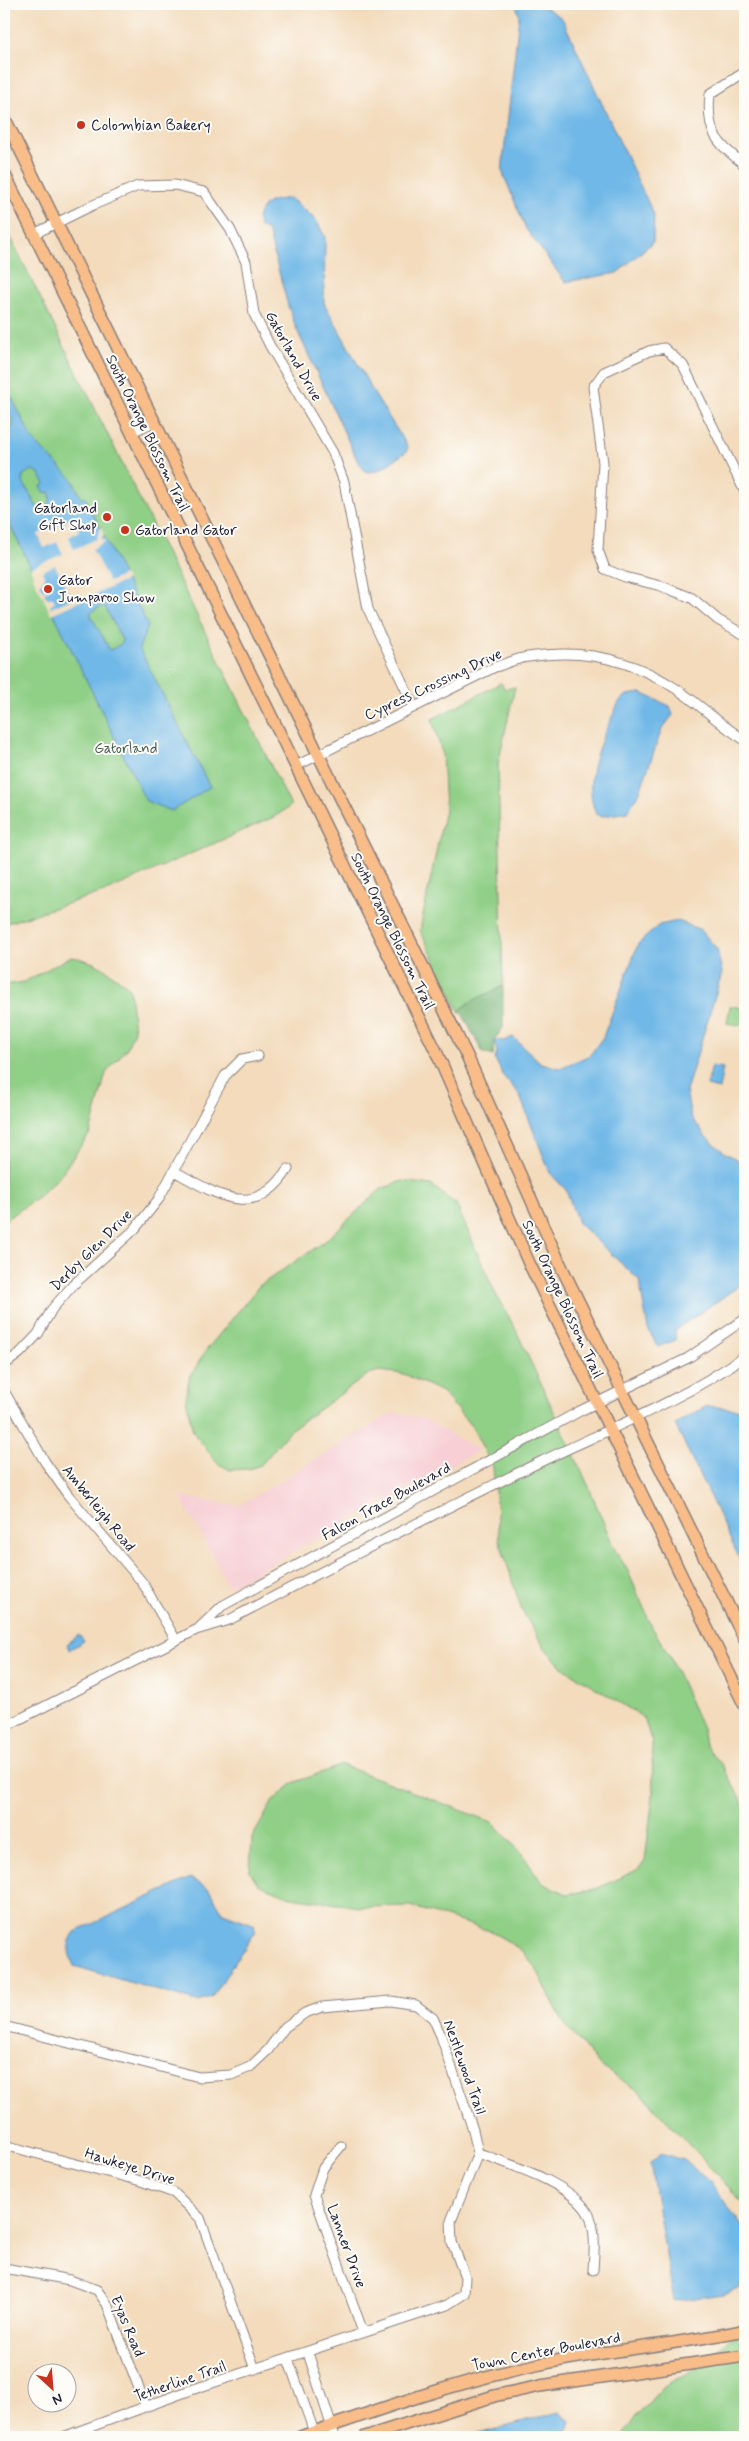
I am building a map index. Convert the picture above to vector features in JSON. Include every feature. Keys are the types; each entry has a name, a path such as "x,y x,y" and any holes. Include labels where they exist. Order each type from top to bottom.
{"main road":[{"name":"South Orange Blossom Trail","path":"4,117 467,1056 561,1266 745,1640"},
{"name":"South Orange Blossom Trail","path":"4,173 435,1049 498,1196 596,1403 745,1706"},
{"name":"Town Center Boulevard","path":"300,2437 333,2432 472,2381 535,2365 702,2339 745,2330"},
{"path":"366,2437 476,2402 540,2386 745,2356"}],"street":[{"path":"745,72 710,94 708,117 718,144 745,165"},
{"name":"Gatorland Drive","path":"34,234 138,186 175,185 204,192 230,229 246,262 254,314 270,346 333,453 344,482 368,609 414,707"},
{"path":"745,492 683,364 664,348 649,351 604,372 593,387 603,463 598,550 605,570 661,586 692,598 718,620 745,635"},
{"path":"132,432 154,422"},
{"name":"Cypress Crossing Drive","path":"296,766 495,667 528,657 571,654 600,656 623,662 677,689 745,740"},
{"name":"Derby Glen Drive","path":"4,1365 20,1353 38,1334 52,1309 73,1285 134,1230 158,1200 225,1076 242,1059 258,1056"},
{"path":"174,1171 220,1196 234,1200 246,1200 278,1184 288,1169"},
{"name":"Falcon Trace Boulevard","path":"196,1630 222,1606 596,1403 688,1358 745,1319"},
{"name":"Falcon Trace Boulevard","path":"4,1727 196,1630 229,1620 432,1514 636,1417 698,1385 745,1356"},
{"name":"Amberleigh Road","path":"4,1391 45,1462 68,1495 145,1580 176,1640"},
{"name":"Nestlewood Trail","path":"4,2026 199,2077 230,2076 250,2067 268,2050 285,2028 305,2013 322,2007 391,2002 416,2005 432,2018 441,2036 473,2130 478,2153"},
{"name":"Hawkeye Drive","path":"4,2145 141,2181 174,2193 200,2218 255,2369"},
{"name":"Lanner Drive","path":"341,2146 323,2168 314,2195 363,2332"},
{"path":"333,2432 308,2353 363,2332 448,2305 464,2294 465,2277 452,2242 451,2221 478,2153 545,2178 573,2196 591,2218 595,2247 593,2270"},
{"name":"Eyas Road","path":"4,2268 70,2280 97,2290 107,2304 146,2407"},
{"name":"Tetherline Trail","path":"63,2437 255,2369 308,2353"},
{"path":"288,2359 315,2435"}],"shaded area":[{"path":"393,1412 424,1419 479,1450 229,1587 180,1496 239,1506"}],"green space":[{"name":"Gatorland","path":"4,224 291,806 274,817 104,892 4,924"},
{"path":"501,683 505,689 515,687 498,764 503,986 470,1002 459,1011 420,930 445,809 442,753 432,719"},
{"path":"70,957 79,958 103,968 130,989 134,1031 127,1048 106,1073 90,1133 59,1177 39,1196 4,1221 4,985 24,982"},
{"path":"503,986 503,1028 494,1040 493,1056 483,1053 459,1011 470,1002"},
{"path":"730,1006 745,1008 745,1026 727,1023"},
{"path":"402,1181 431,1185 456,1204 497,1297 514,1326 588,1485 614,1548 627,1569 652,1627 671,1659 702,1728 705,1745 722,1765 745,1807 745,2205 641,2093 599,2065 563,2022 537,1970 521,1950 493,1932 410,1906 359,1907 291,1897 258,1884 250,1871 252,1838 273,1801 293,1783 342,1765 492,1822 520,1851 542,1883 567,1894 596,1889 637,1870 645,1861 653,1795 652,1743 644,1718 562,1667 544,1647 522,1611 499,1539 493,1467 472,1427 442,1392 404,1374 379,1371 369,1374 290,1430 261,1465 249,1469 230,1470 217,1463 193,1432 186,1399 189,1379 204,1353 259,1286 324,1242 381,1189"},
{"path":"745,2333 745,2437 622,2437 637,2415 664,2386 707,2362 727,2340"}],"water":[{"path":"516,4 540,4 562,18 654,215 653,242 617,273 565,282 526,229 502,171 519,16"},
{"path":"290,198 316,220 325,237 324,303 376,397 408,447 406,452 378,471 366,472 357,460 297,330 288,306 268,231 260,227 257,218 266,204"},
{"path":"4,382 33,440 72,479 82,499 85,497 148,626 139,648 210,787 172,811 146,801 4,513 4,433 12,428 14,422 4,408","holes":["32,470 39,473 45,484 41,486 45,493 49,492 51,499 46,508 37,507 23,482 23,475","102,606 105,607 122,640 121,644 110,650 91,616 91,612"]},
{"path":"641,693 670,706 673,715 662,729 639,794 627,812 603,816 596,814 592,800 591,785 592,771 601,742 619,702 627,695"},
{"path":"678,921 701,930 717,949 722,973 686,1091 691,1117 706,1137 724,1152 745,1164 745,1282 675,1331 676,1340 658,1347 648,1329 639,1280 578,1223 566,1190 550,1173 519,1094 504,1077 495,1059 497,1052 494,1040 504,1041 513,1037 541,1063 560,1068 590,1055 603,1037 638,944 659,925"},
{"path":"712,1066 723,1068 719,1089 707,1086"},
{"path":"707,1406 745,1410 745,1570 675,1424"},
{"path":"79,1635 84,1641 69,1650 67,1644"},
{"path":"190,1878 208,1888 223,1913 253,1924 256,1931 211,1998 197,2002 74,1966 70,1957 69,1945 75,1932"},
{"path":"661,2153 684,2160 711,2183 745,2230 745,2287 723,2294 674,2301 650,2163"},
{"path":"559,2412 571,2420 566,2437 467,2437"}],"pier":[{"path":"73,518 79,531 69,537 74,549 97,539 101,527 104,533 101,539 106,541 92,549 109,582 124,575 127,580 51,614 30,568 63,554 57,542 44,548 38,534","holes":["55,565 71,599 51,608 50,606 55,602 53,598 47,598 44,593 54,586 43,590 40,584 45,578 42,571"]}],"place":[{"name":"Colombian Bakery","path":"81,125"},
{"name":"Gatorland Gift Shop","path":"107,517"},
{"name":"Gatorland Gator","path":"125,530"},
{"name":"Gator Jumparoo Show","path":"48,589"}]}
